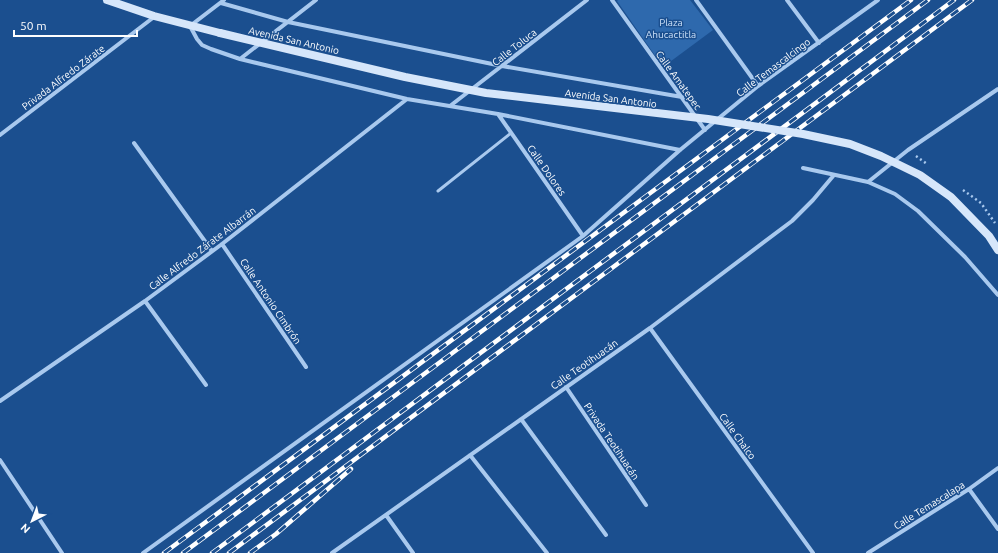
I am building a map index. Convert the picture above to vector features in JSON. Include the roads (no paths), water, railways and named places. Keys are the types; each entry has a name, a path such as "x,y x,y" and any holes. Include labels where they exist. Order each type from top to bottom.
{"main road":[{"name":"Avenida San Antonio","path":"107,0 154,16 190,26 405,76 486,92 708,119 803,134 850,144 881,156 920,175 951,197 983,230 998,250"}],"street":[{"path":"240,59 316,0"},
{"name":"Calle Toluca","path":"450,106 588,0"},
{"name":"Calle Amatepec","path":"612,0 705,130"},
{"path":"696,0 758,86"},
{"path":"787,0 819,43"},
{"name":"Calle Temascalcingo","path":"143,553 583,236 680,150 758,86 878,0"},
{"path":"222,1 190,26 202,45 240,59 407,99 498,114 680,150"},
{"name":"Avenida San Antonio","path":"222,1 288,22 502,66 682,97"},
{"name":"Privada Alfredo Zárate","path":"0,135 154,16"},
{"path":"868,182 908,150 998,89"},
{"name":"Calle Alfredo Zárate Albarrán","path":"0,401 145,301 222,244 407,99"},
{"name":"Calle Dolores","path":"498,114 583,236"},
{"path":"134,143 212,251"},
{"path":"803,168 868,182 895,194 918,211 965,258 998,295"},
{"name":"Calle Teotihuacán","path":"332,553 650,328 792,221 813,200 834,175"},
{"name":"Calle Antonio Cimbrón","path":"222,244 306,367"},
{"path":"145,301 206,384"},
{"name":"Calle Chalco","path":"650,328 813,553"},
{"name":"Privada Teotihuacán","path":"566,387 646,505"},
{"path":"521,419 606,535"},
{"path":"470,455 547,553"},
{"path":"0,460 62,553"},
{"name":"Calle Temascalapa","path":"868,553 969,489 998,468"},
{"path":"969,489 998,529"},
{"path":"386,514 413,553"}],"lane":[{"path":"438,192 511,133"}],"railway":[{"path":"164,553 911,0"},
{"path":"183,553 928,0"},
{"path":"212,553 954,0"},
{"path":"229,553 972,0"},
{"path":"250,553 276,534 351,469"}],"park label":[{"name":"Plaza Ahucactitla","path":"671,28"}]}
